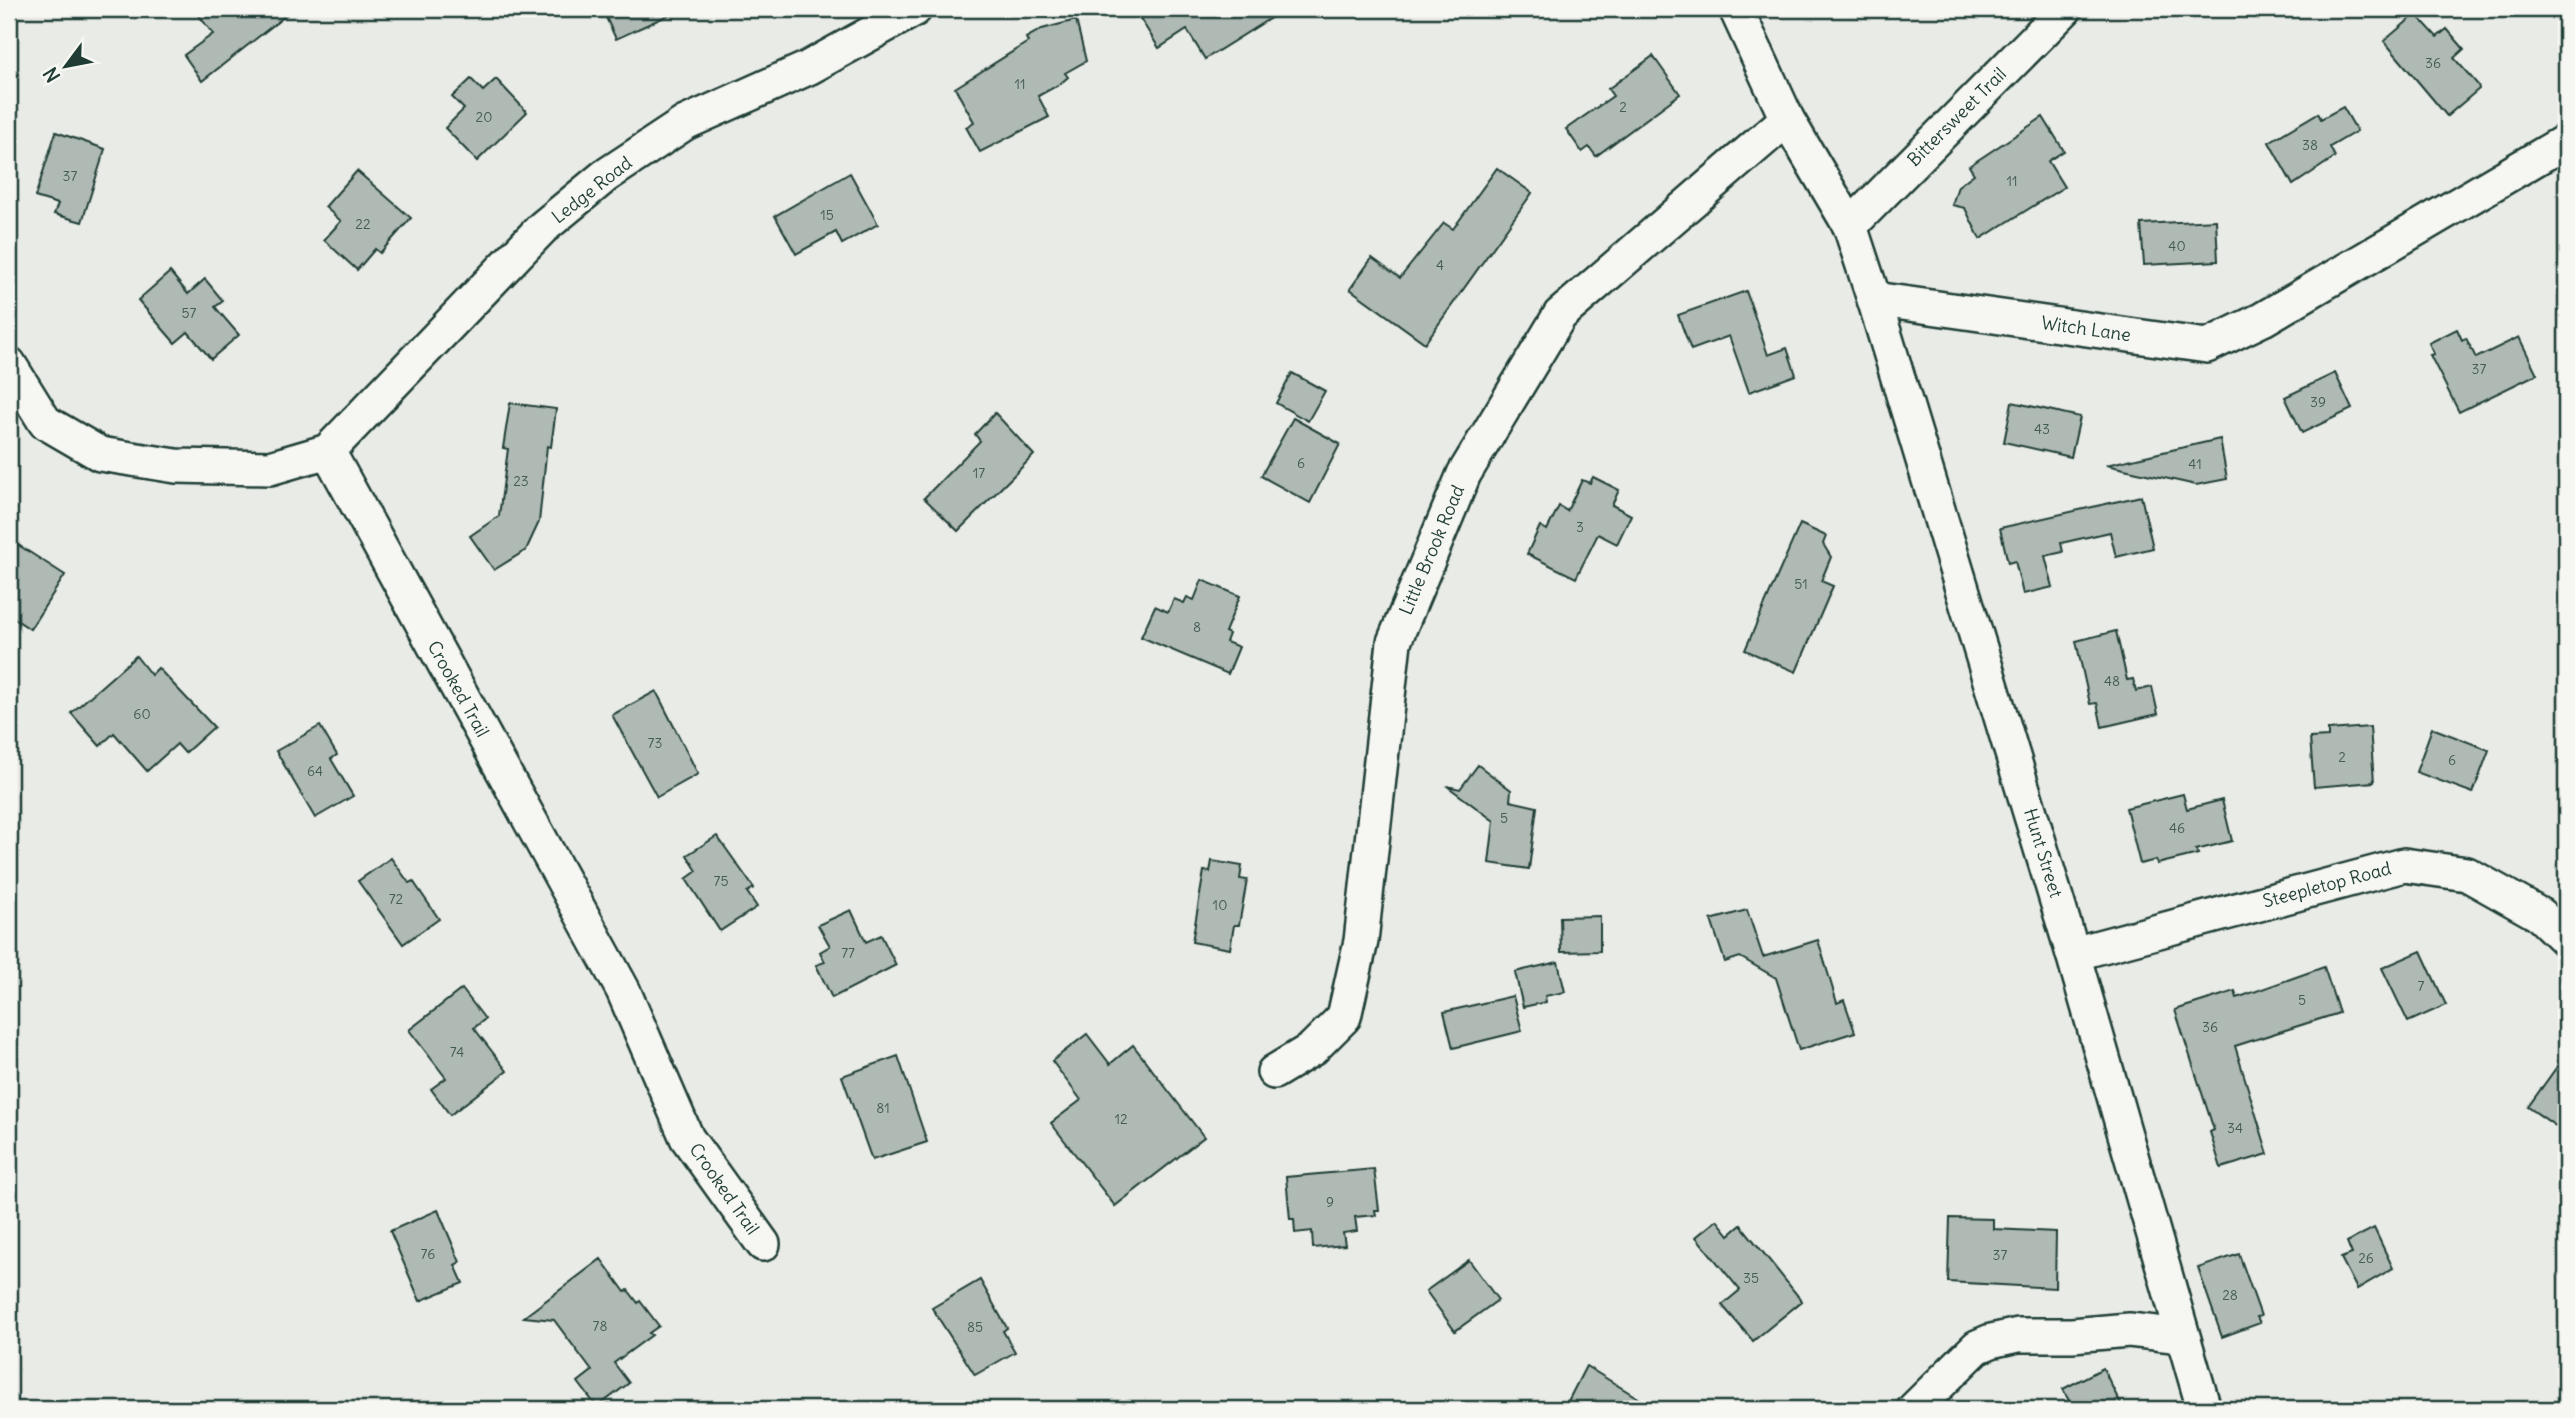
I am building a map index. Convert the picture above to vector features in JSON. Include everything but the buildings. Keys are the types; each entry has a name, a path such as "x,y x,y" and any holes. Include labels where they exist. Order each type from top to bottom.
{"street":[{"name":"Ledge Road","path":"328,451 542,228 605,176 685,123 808,68 915,9"},
{"path":"1736,9 1787,119 1850,226 1874,299"},
{"name":"Bittersweet Trail","path":"1850,226 2065,9"},
{"name":"Little Brook Road","path":"1274,1072 1312,1049 1344,1017 1361,941 1394,642 1464,474 1560,315 1787,119"},
{"name":"Witch Lane","path":"1874,299 2207,346 2263,319 2566,141"},
{"name":"Hunt Street","path":"1874,299 2073,954 2204,1409"},
{"path":"9,364 45,422 100,454 176,466 270,468 328,451"},
{"name":"Crooked Trail","path":"328,451 623,990 687,1138 763,1244"},
{"name":"Steepletop Road","path":"2073,954 2404,865 2467,874 2540,915 2566,940"},
{"path":"1914,1409 1977,1347 1991,1341 2018,1335 2129,1330 2182,1336"}]}
